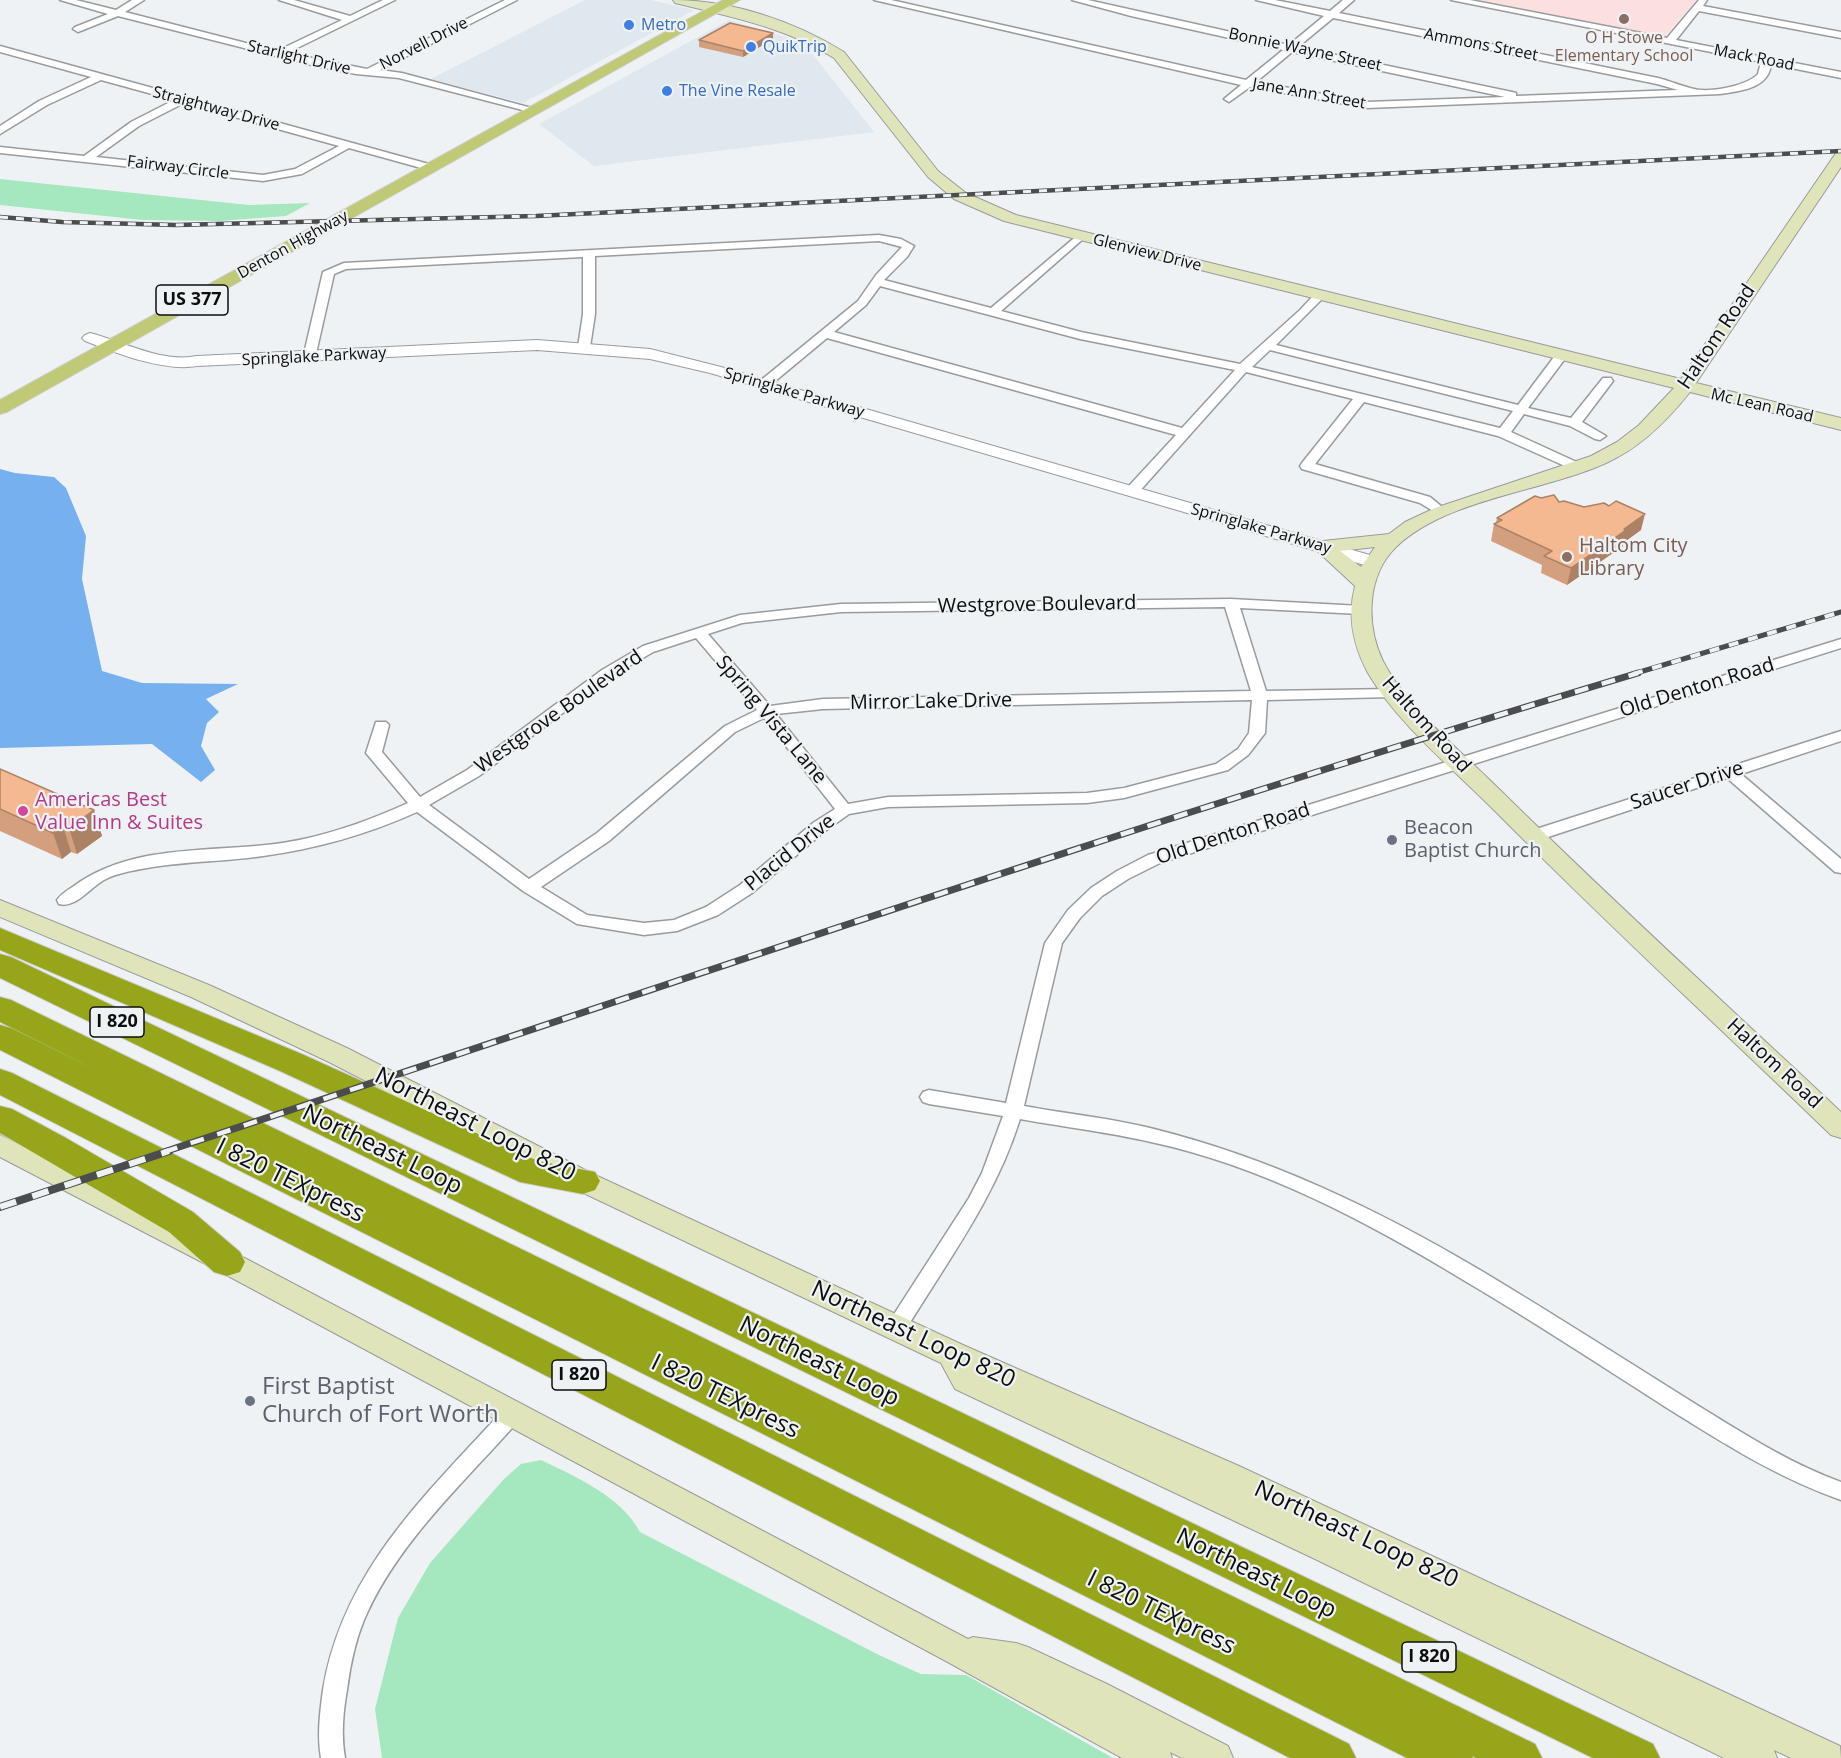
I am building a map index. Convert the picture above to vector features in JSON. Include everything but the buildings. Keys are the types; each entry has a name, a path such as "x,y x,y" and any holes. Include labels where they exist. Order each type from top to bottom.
{"highway":[{"path":"0,938 302,1068 532,1173 583,1181"},
{"name":"Northeast Loop","path":"0,965 1638,1758"},
{"name":"I 820 TEXpress","path":"0,1008 1520,1758"},
{"name":"I 820 TEXpress","path":"0,1036 1451,1758"},
{"name":"I 820","path":"0,1081 1334,1758"},
{"path":"0,1118 181,1222 227,1262"}],"main road":[{"name":"Glenview Drive","path":"680,0 787,27 824,44 839,55 933,174 960,195 1010,218 1684,387"},
{"name":"Denton Highway","path":"0,388 108,337 424,166 466,140 490,133 534,110 733,0"},
{"name":"Haltom Road","path":"1841,156 1684,387 1661,416 1637,437 1599,459 1440,511 1394,539 1374,562 1365,585 1361,610 1366,648 1392,693 1457,762 1533,836 1841,1128"},
{"name":"Denton Highway","path":"190,283 424,166"},
{"name":"Denton Highway","path":"0,408 108,337 145,308"},
{"name":"Mc Lean Road","path":"1684,387 1841,424"},
{"path":"1323,547 1394,539"},
{"path":"1323,547 1353,571 1365,585"},
{"name":"Northeast Loop 820","path":"0,908 200,991 338,1055 583,1181 952,1354 1228,1475 1828,1758"},
{"path":"0,1145 513,1413 956,1649 1155,1758"},
{"path":"952,1354 966,1380 1324,1548 1760,1758"},
{"path":"956,1649 1016,1658 1095,1695 1216,1758"}],"street":[{"name":"Starlight Drive","path":"65,0 337,68 399,75 534,110"},
{"path":"78,29 117,13 139,0"},
{"path":"284,0 350,19"},
{"path":"278,54 390,0"},
{"name":"Norvell Drive","path":"369,72 512,0"},
{"name":"Jane Ann Street","path":"879,0 1247,83 1367,105 1700,93 1734,89 1753,83 1764,75 1766,60"},
{"name":"Bonnie Wayne Street","path":"1077,0 1146,18 1292,47 1534,100"},
{"name":"Ammons Street","path":"1261,0 1658,81 1700,93"},
{"path":"1229,99 1349,0"},
{"name":"Mack Road","path":"1456,0 1841,75"},
{"path":"1669,42 1703,0"},
{"path":"1696,8 1841,35"},
{"name":"Straightway Drive","path":"0,49 424,166"},
{"path":"0,131 44,103 99,77"},
{"path":"88,158 135,124 182,100"},
{"name":"Fairway Circle","path":"0,150 263,178 298,172 348,145"},
{"path":"993,312 1080,237"},
{"path":"309,358 329,272 344,266 879,238 897,241 908,246 907,253 885,270 862,303 764,384"},
{"path":"584,347 589,314 589,254"},
{"path":"877,282 1080,335 1243,368 1503,433 1576,467"},
{"path":"1132,491 1243,368 1319,296"},
{"path":"826,334 1184,433"},
{"name":"Springlake Parkway","path":"108,337 181,364 197,361 309,358 537,345 650,354 764,384 1374,562"},
{"path":"1267,346 1574,423 1600,436"},
{"path":"1503,433 1561,356"},
{"path":"1574,423 1607,381"},
{"path":"1361,398 1307,466 1425,501 1440,511"},
{"name":"Westgrove Boulevard","path":"65,900 100,875 136,864 178,857 261,851 304,844 380,822 418,805 473,773 607,673 648,649 740,619 842,608 1231,603 1361,610"},
{"name":"Placid Drive","path":"381,725 374,753 418,805 529,887 582,920 644,929 677,925 712,911 747,889 819,827 844,810 888,802 1087,798 1124,793 1188,778 1222,767 1243,752 1257,734 1260,697 1231,603"},
{"name":"Spring Vista Lane","path":"698,632 766,711 844,810"},
{"name":"Old Denton Road","path":"896,1328 977,1201 998,1155 1013,1111 1054,943 1068,921 1093,894 1119,875 1154,859 1841,643"},
{"name":"Mirror Lake Drive","path":"529,887 603,837 730,729 766,711 823,704 1392,693"},
{"name":"Saucer Drive","path":"1533,836 1841,736"},
{"path":"1729,772 1841,868"},
{"path":"929,1097 1152,1135 1220,1154 1294,1182 1380,1223 1472,1275 1749,1448 1805,1478 1841,1491"},
{"path":"333,1758 330,1746 335,1680 345,1636 363,1595 382,1564 405,1535 513,1413"}],"shaded area":[{"path":"585,0 651,0 694,10 523,103 431,79"},
{"name":"O H Stowe Elementary School","path":"1474,0 1696,0 1664,37"},
{"path":"729,20 785,37 806,46 874,132 594,166 539,124"}],"green space":[{"path":"0,179 249,205 310,203 286,216 219,221 143,220 0,205"},
{"path":"541,1460 583,1481 610,1498 632,1519 640,1532 879,1655 921,1674 966,1675 1113,1758 382,1758 375,1709 398,1618 430,1563 504,1479 521,1464"}],"water":[{"path":"0,469 54,477 66,488 86,536 82,579 102,671 142,683 238,684 206,699 219,712 207,723 201,746 215,770 201,782 152,744 0,748"}],"railway":[{"path":"0,217 62,222 176,225 536,216 1841,151"},
{"path":"1633,674 1841,612"},
{"path":"164,1152 1083,847 1453,729 1638,673"},
{"path":"0,1207 169,1151"}],"place":[{"name":"O H Stowe Elementary School","path":"1624,19"},
{"name":"Metro","path":"629,25"},
{"name":"QuikTrip","path":"751,47"},
{"name":"The Vine Resale","path":"667,91"},
{"name":"Haltom City Library","path":"1567,557"},
{"name":"Americas Best Value Inn & Suites","path":"23,811"},
{"name":"Beacon Baptist Church","path":"1392,840"},
{"name":"First Baptist Church of Fort Worth","path":"250,1401"}]}
